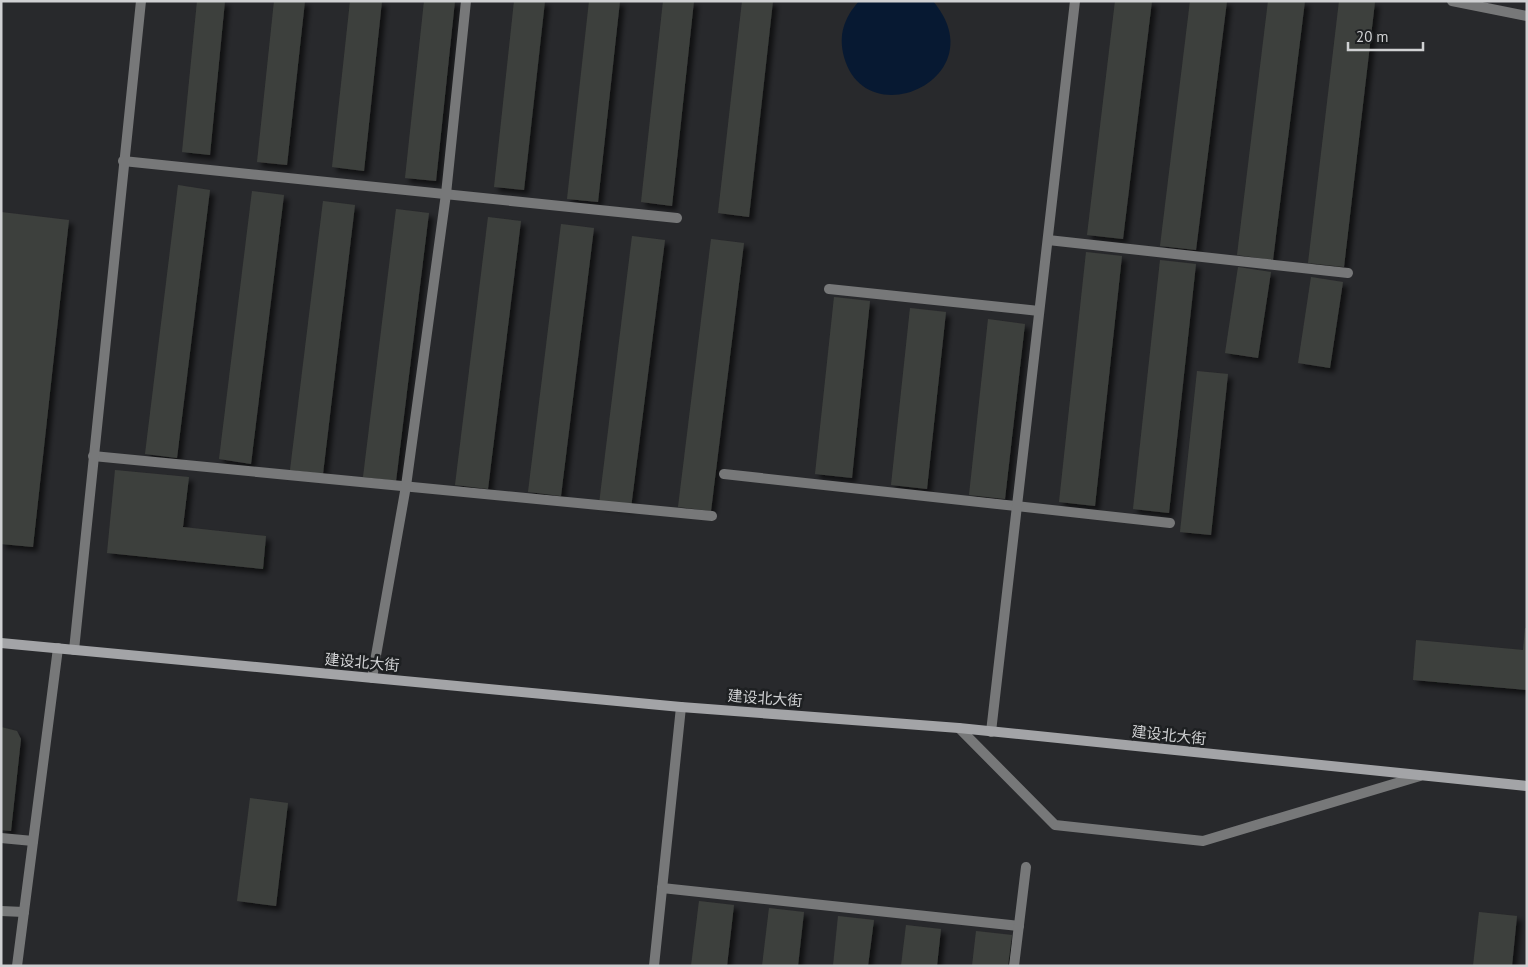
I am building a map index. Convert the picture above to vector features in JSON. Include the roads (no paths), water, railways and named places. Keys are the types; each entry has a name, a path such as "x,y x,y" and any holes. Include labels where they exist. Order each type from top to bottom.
{"main road":[{"name":"建设北大街","path":"1,643 681,707 959,728 1527,786"}],"street":[{"path":"74,650 141,1"},
{"path":"372,678 406,486 446,194 466,1"},
{"path":"991,732 1075,1"},
{"path":"1452,1 1527,16"},
{"path":"123,161 677,218"},
{"path":"1048,240 1348,273"},
{"path":"829,288 1039,311"},
{"path":"93,456 712,516"},
{"path":"724,474 1170,523"},
{"path":"17,966 58,648"},
{"path":"654,966 681,707"},
{"path":"959,728 1055,825 1203,842 1420,776"},
{"path":"1,838 33,841"},
{"path":"1014,966 1026,867"},
{"path":"662,888 1019,926"},
{"path":"1,911 24,912"}],"water":[{"path":"859,1 933,1 948,29 949,53 939,73 921,88 899,94 876,93 857,81 844,57 842,34 849,14"}]}
